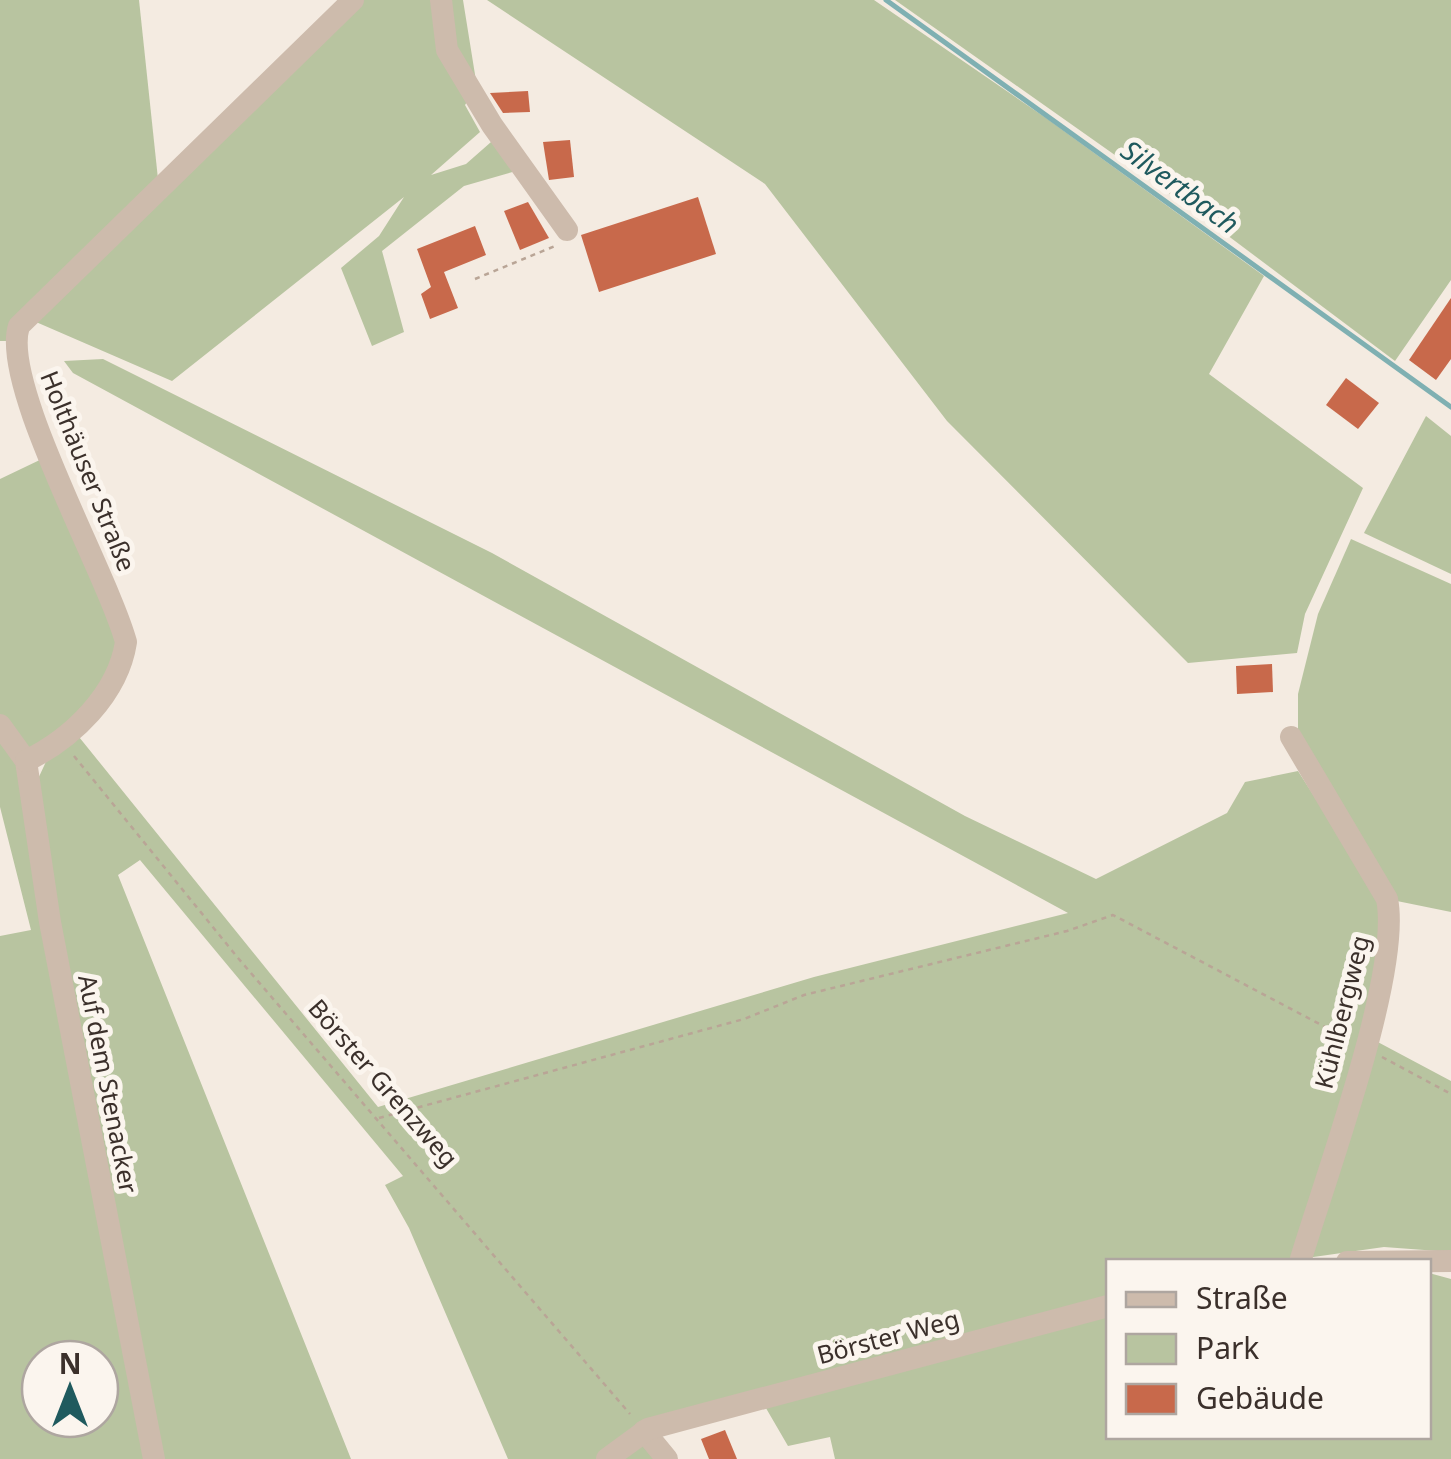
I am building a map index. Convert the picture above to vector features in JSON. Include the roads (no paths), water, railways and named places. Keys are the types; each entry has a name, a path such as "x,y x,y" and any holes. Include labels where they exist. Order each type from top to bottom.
{"street":[{"name":"Holthäuser Straße","path":"26,761 61,740 109,690 126,642 77,516 29,410 14,361 13,342 18,326 354,0"},
{"path":"440,0 447,50 492,125 567,230"},
{"name":"Auf dem Stenacker","path":"0,725 26,761 57,960 154,1459"},
{"name":"Kühlbergweg","path":"1290,737 1387,899 1392,926 1364,1047 1301,1259"},
{"name":"Börster Weg","path":"644,1431 1106,1307"},
{"path":"607,1459 644,1431 667,1459"}],"waterway":[{"name":"Silvertbach","path":"886,0 1451,407"}]}
